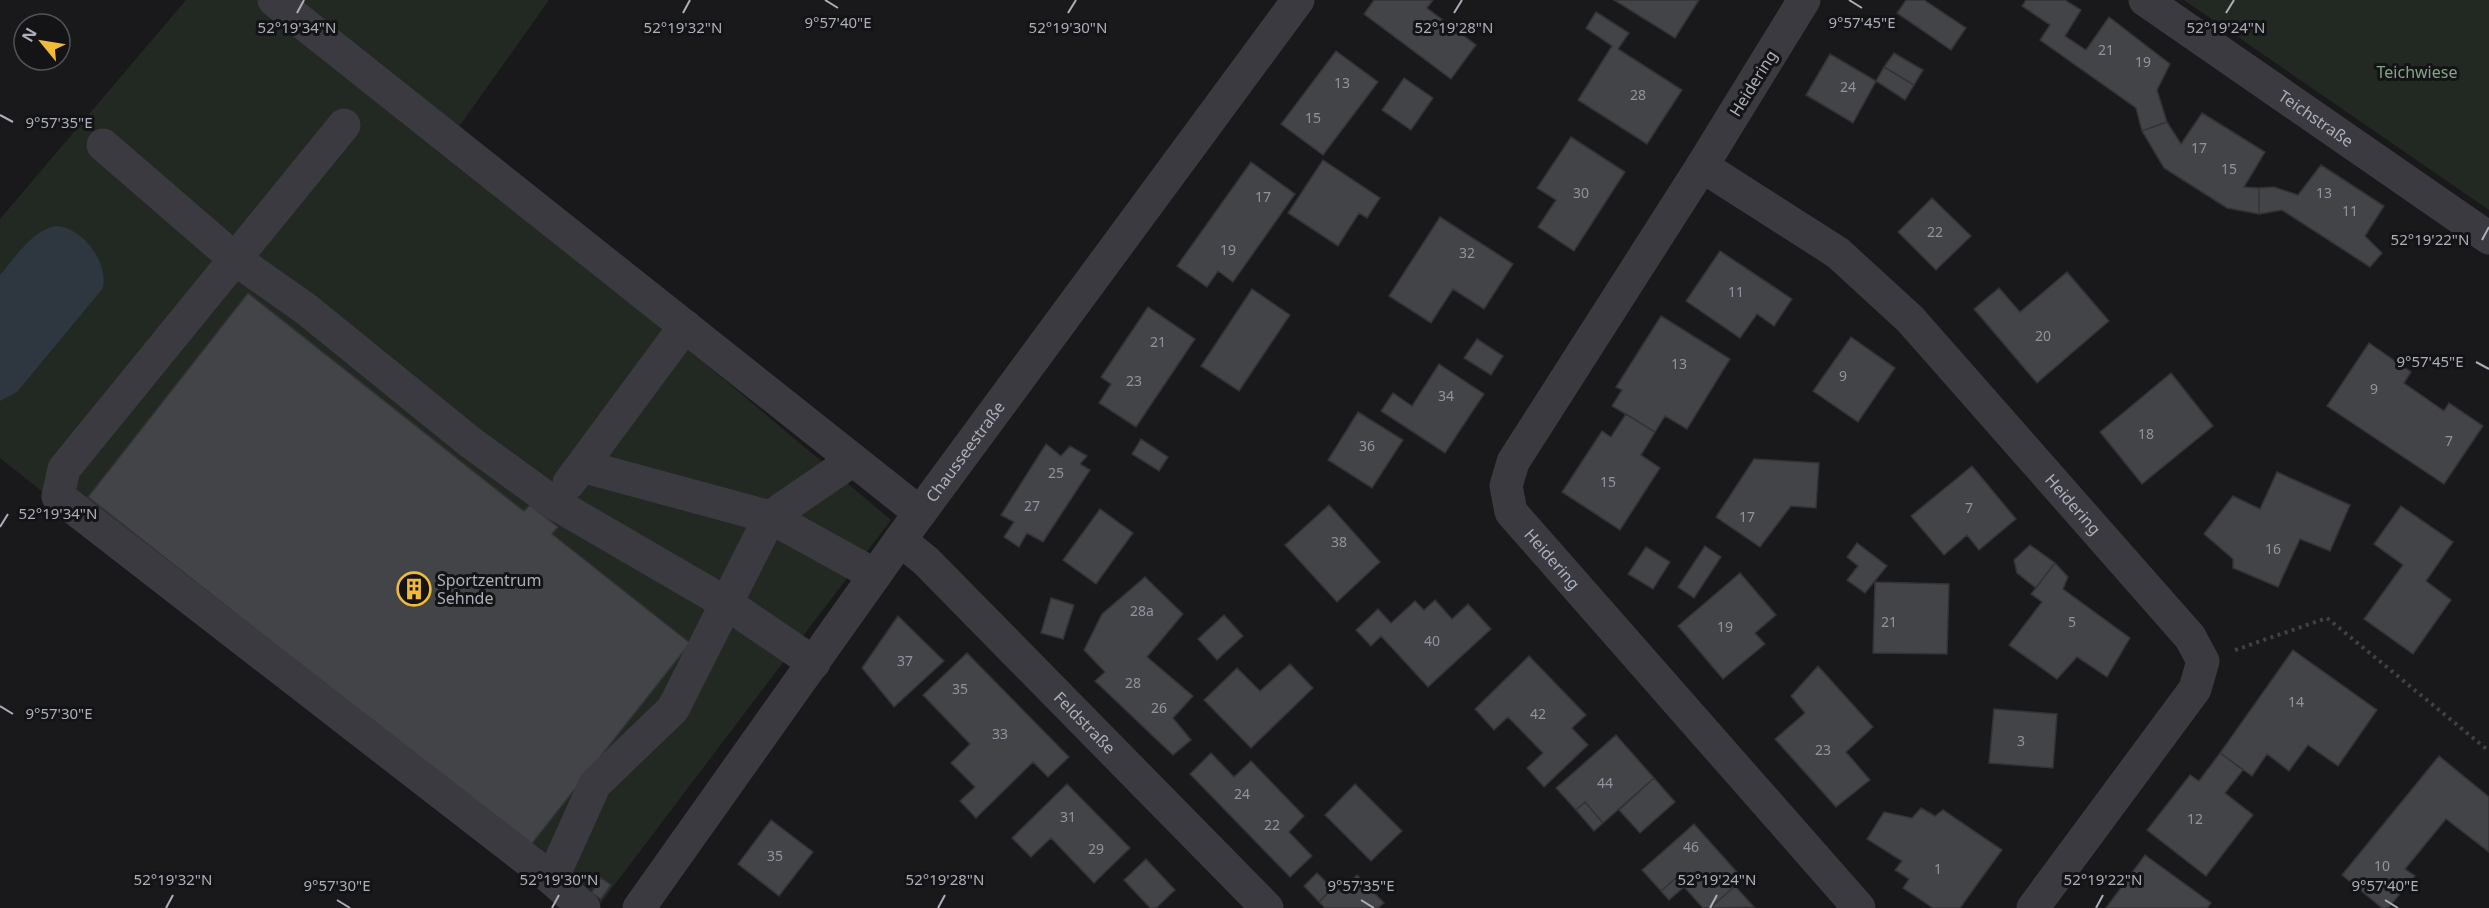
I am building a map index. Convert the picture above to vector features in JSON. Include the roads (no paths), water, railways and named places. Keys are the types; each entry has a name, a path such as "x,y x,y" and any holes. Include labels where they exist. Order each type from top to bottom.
{"street":[{"path":"274,0 920,513"},
{"name":"Chausseestraße","path":"639,908 900,540 1298,0"},
{"name":"Heidering","path":"1804,0 1702,166 1513,462 1506,486 1511,512 1859,908"},
{"name":"Teichstraße","path":"2145,0 2489,238"},
{"path":"344,125 64,469 58,496 552,879 584,908"},
{"path":"103,145 235,259 306,309 470,442 554,503 726,603 814,663"},
{"name":"Heidering","path":"1702,166 1838,253 1910,319 2190,637 2203,662 2195,689 2033,908"},
{"path":"554,503 685,326"},
{"path":"552,879 595,784 673,709 770,517 853,460"},
{"path":"582,466 770,517 875,575"},
{"name":"Feldstraße","path":"900,540 926,561 1267,908"}],"place":[{"name":"Sportzentrum Sehnde","path":"414,589"}],"park label":[{"name":"Teichwiese","path":"2417,72"}]}
